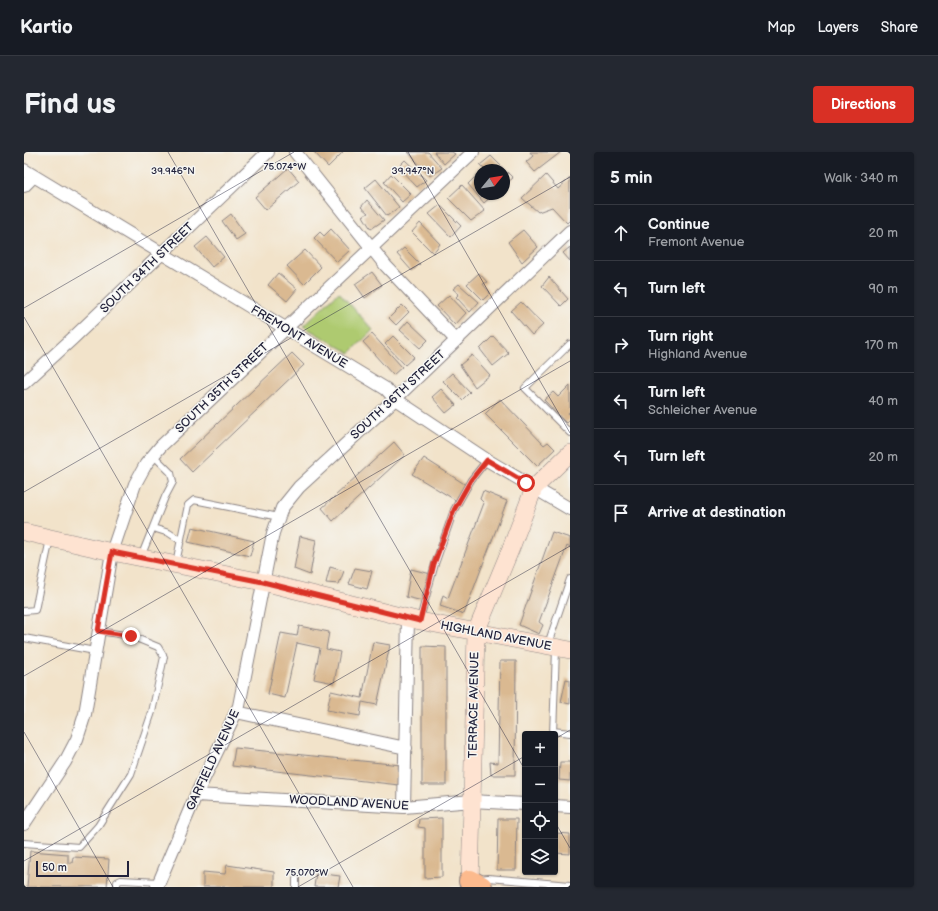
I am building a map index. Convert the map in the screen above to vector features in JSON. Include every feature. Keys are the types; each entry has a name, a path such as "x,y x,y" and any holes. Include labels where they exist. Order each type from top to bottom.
{"street":[{"name":"SOUTH 34TH STREET","path":"24,383 72,340 268,152"},
{"path":"295,152 370,248 456,340"},
{"name":"SOUTH 35TH STREET","path":"24,824 65,762 77,739 85,714 112,552 135,484 146,464 161,446 473,152"},
{"name":"FREMONT AVENUE","path":"29,173 386,389 395,399 487,460 570,509"},
{"path":"24,186 29,173"},
{"name":"SOUTH 36TH STREET","path":"263,582 273,533 278,518 282,508 299,487 395,399 570,231"},
{"name":"TERRACE AVENUE","path":"474,885 472,801 476,632 534,488 570,453"},
{"name":"HIGHLAND AVENUE","path":"24,532 112,552 263,582 414,619 558,648"},
{"name":"GARFIELD AVENUE","path":"158,885 196,795 239,706 263,582"},
{"path":"404,806 414,619"},
{"path":"236,712 406,748"},
{"name":"WOODLAND AVENUE","path":"196,795 404,806 472,801 522,804"},
{"path":"558,806 570,807"}],"lane":[{"path":"570,344 525,388 570,433"},
{"path":"140,557 165,497 173,482 171,473 153,455"},
{"path":"414,619 454,510 471,480 487,460"},
{"path":"176,564 188,505 194,500 278,518"},
{"path":"152,528 169,533 180,541"},
{"path":"24,611 35,610 50,538"},
{"path":"553,731 558,648 570,579"},
{"path":"24,843 80,847 98,826 131,774 152,712 164,657 158,647 131,636 98,631"},
{"path":"24,638 95,651"},
{"path":"558,732 570,733"},
{"path":"474,885 488,878 570,885"},
{"path":"296,879 296,887"},
{"path":"117,887 117,882 121,880 158,885"}],"green space":[{"path":"339,292 373,330 350,353 303,326"}],"building":[{"path":"314,152 343,152 328,167"},
{"path":"408,152 428,152 442,168 430,176"},
{"path":"434,152 452,152 455,154 444,164"},
{"path":"530,152 561,152 535,172 526,162 533,156"},
{"path":"491,156 499,164 481,164"},
{"path":"405,160 426,180 417,187 398,167"},
{"path":"288,168 299,181 266,210 255,197"},
{"path":"391,174 411,194 402,202 384,182"},
{"path":"546,175 558,189 570,178 570,220 567,223 552,207 538,212 522,198"},
{"path":"474,178 474,191 468,184"},
{"path":"376,179 399,207 387,216 365,188"},
{"path":"462,185 485,211 471,221 448,198"},
{"path":"367,200 384,220 371,229 363,216 368,213 361,207"},
{"path":"440,205 461,226 451,237 429,214"},
{"path":"231,214 245,234 236,240 222,221"},
{"path":"420,223 440,244 433,253 412,232"},
{"path":"331,229 350,250 337,262 314,238 320,232 324,236"},
{"path":"523,230 538,247 522,262 508,242"},
{"path":"207,237 224,257 212,267 195,247"},
{"path":"570,247 570,261 563,253"},
{"path":"404,248 420,264 412,271 397,254"},
{"path":"305,250 321,267 304,284 287,266"},
{"path":"372,272 382,285 365,298 355,284"},
{"path":"278,273 297,289 287,301 268,285"},
{"path":"479,273 487,282 483,284 490,293 483,300 467,284"},
{"path":"549,277 568,299 561,306 542,286"},
{"path":"459,284 479,302 470,312 456,297 459,294 453,289"},
{"path":"449,295 466,313 455,325 437,306"},
{"path":"521,302 543,325 532,335 511,311"},
{"path":"402,305 409,312 396,325 389,318"},
{"path":"408,321 428,340 420,348 400,330"},
{"path":"372,334 402,367 393,375 363,342"},
{"path":"393,336 414,357 405,365 385,344"},
{"path":"493,336 509,353 493,366 480,349"},
{"path":"292,353 304,365 192,472 180,459"},
{"path":"472,355 490,375 475,387 460,365"},
{"path":"452,373 470,392 462,400 443,381"},
{"path":"570,385 570,411 568,413 570,415 570,419 566,423 544,400 553,392 558,397"},
{"path":"441,389 456,405 446,413 432,397"},
{"path":"500,399 544,445 548,442 555,449 537,466 485,414"},
{"path":"394,442 405,455 333,521 322,508"},
{"path":"424,458 466,485 457,501 412,474"},
{"path":"483,491 507,501 464,614 440,606 443,595 448,598 484,503 480,499"},
{"path":"192,527 254,541 250,556 188,542"},
{"path":"552,532 570,538 570,548 567,546 539,622 543,625 539,634 519,625"},
{"path":"300,536 316,540 310,575 294,569"},
{"path":"330,567 344,571 339,584 326,583"},
{"path":"355,568 372,571 367,589 349,584"},
{"path":"411,569 431,574 423,601 406,597"},
{"path":"299,626 329,632 326,649 340,652 334,683 314,679 320,648 297,643 285,698 268,694 281,633 297,636"},
{"path":"373,642 390,645 377,705 362,702 360,716 327,710 331,691 362,698"},
{"path":"422,646 446,647 446,785 422,785"},
{"path":"500,661 516,661 515,775 491,775 490,762 498,763"},
{"path":"566,679 570,680 570,704 561,702"},
{"path":"235,748 401,765 399,785 232,766"},
{"path":"560,762 570,762 570,781 559,780"},
{"path":"442,818 442,877 425,878 425,828 418,827 419,819"},
{"path":"498,819 517,819 516,870 497,870"},
{"path":"558,833 570,834 570,854 558,853"},
{"path":"30,851 68,854 68,863 72,863 73,857 109,859 107,887 27,887"},
{"path":"227,865 274,872 274,887 203,887 203,872 225,874"},
{"path":"316,873 340,876 338,887 314,887"}],"route":[{"path":"131,636 98,631 112,552 263,582 420,621 434,564 454,510 471,480 487,460 526,483"}]}
